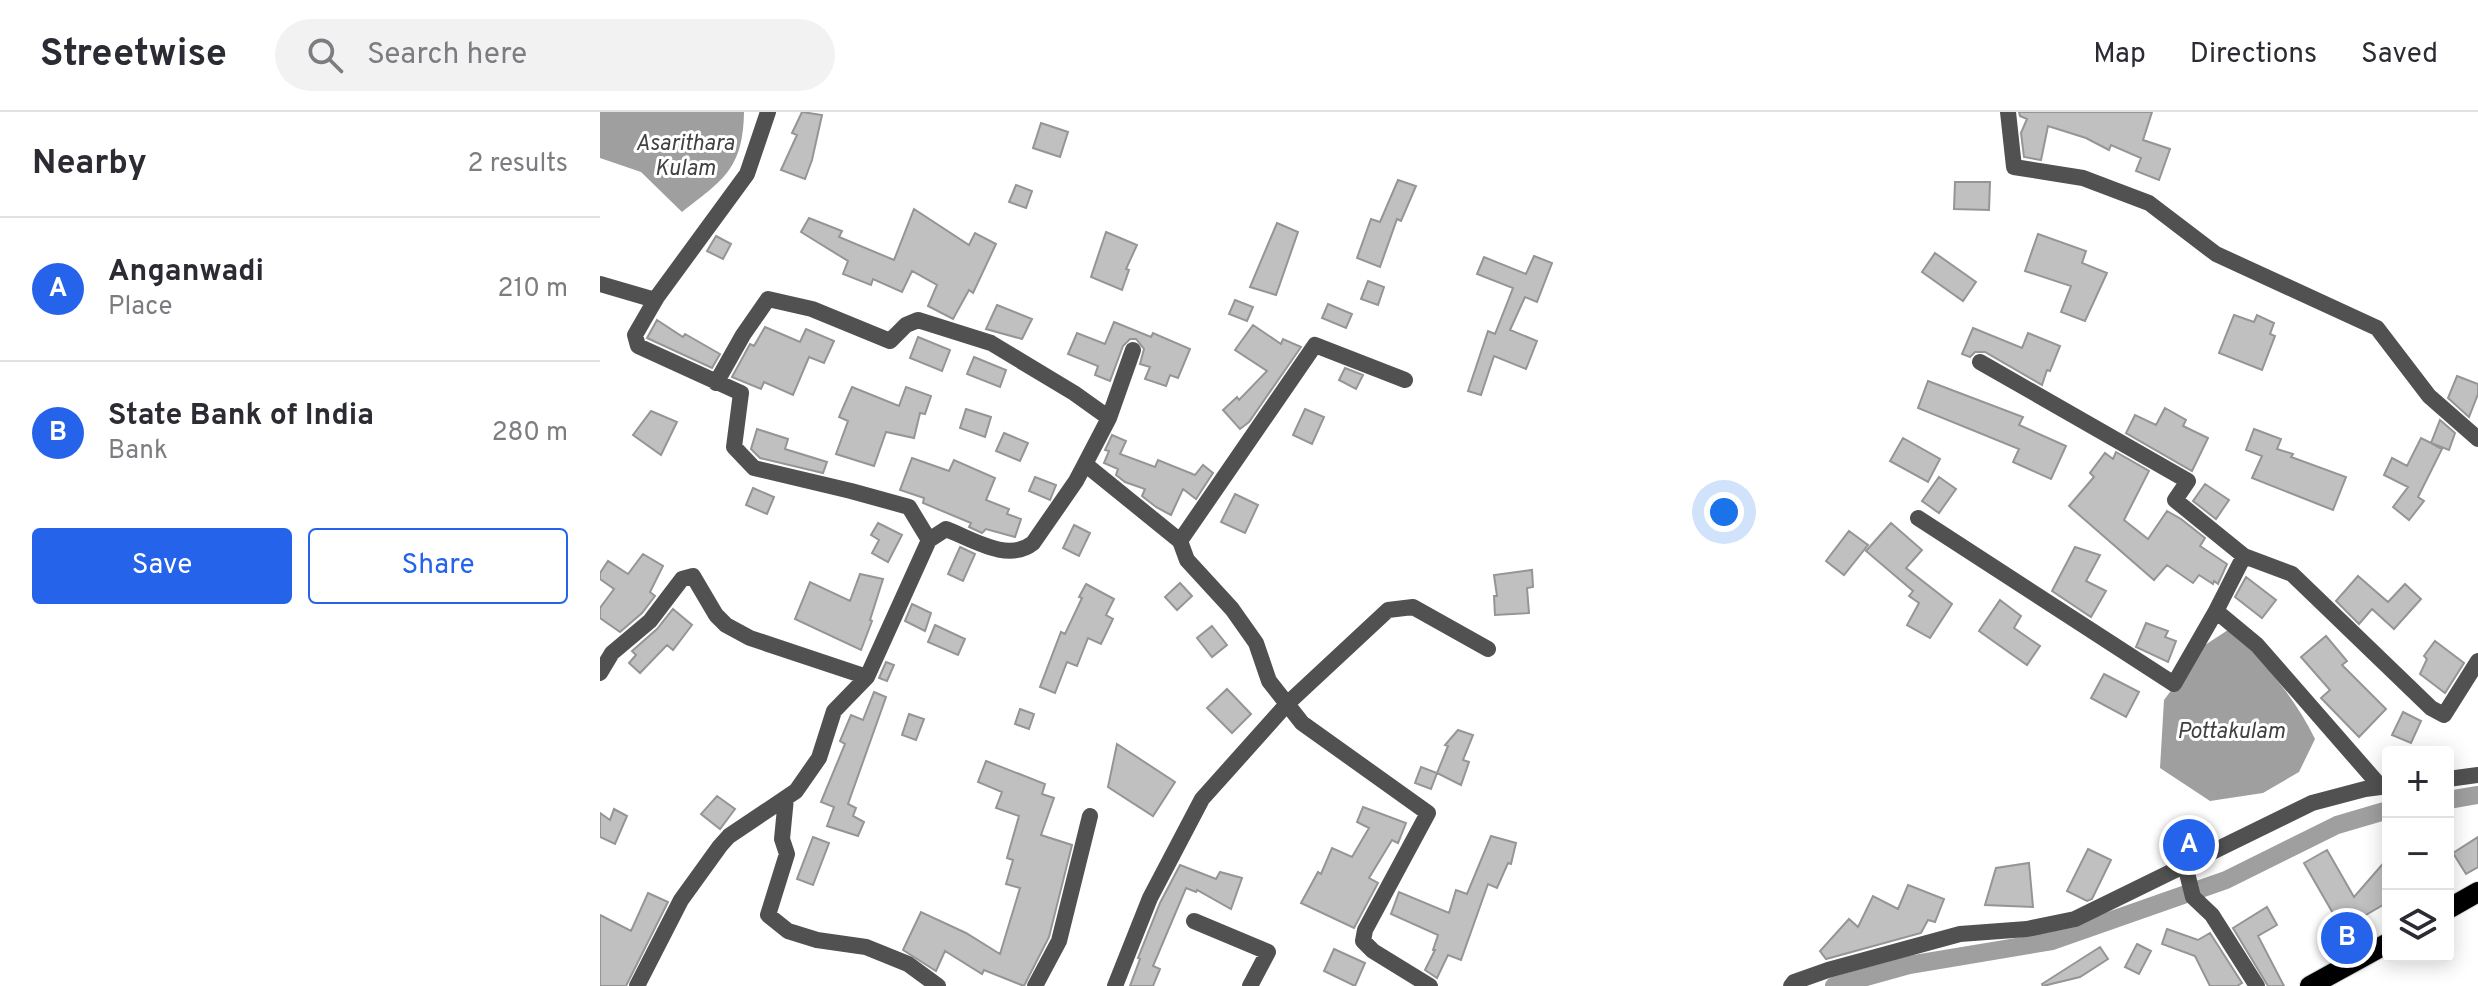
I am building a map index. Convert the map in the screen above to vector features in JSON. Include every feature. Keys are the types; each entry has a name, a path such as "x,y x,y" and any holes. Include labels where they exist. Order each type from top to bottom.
{"main road":[{"path":"2454,906 2478,892"},
{"path":"2310,986 2382,946"}],"street":[{"path":"768,112 747,174 655,300 635,335 638,346 741,393 734,447 754,468 909,507 929,540"},
{"path":"2008,112 2014,167 2083,178 2149,203 2216,254 2377,328 2429,396 2478,439"},
{"path":"600,284 655,300"},
{"path":"716,383 768,299 812,309 890,341 906,325 918,320 991,343 1109,418"},
{"path":"1180,541 1315,345 1405,380"},
{"path":"637,986 681,900 720,846 729,836 796,791 819,758 834,711 867,677 929,540 946,529 1004,551 1026,549 1033,543 1076,481 1109,418 1133,350"},
{"path":"1980,362 2188,481 2175,500 2244,556 2292,574 2431,708 2444,715 2478,661"},
{"path":"1085,464 1180,541 1187,560 1232,609 1256,643 1269,681 1302,723 1428,813 1365,930 1363,941 1373,951 1430,986"},
{"path":"1918,518 2174,684 2244,556"},
{"path":"600,673 612,653 650,621 682,579 693,576 716,615 726,625 750,638 867,677"},
{"path":"1115,986 1150,898 1202,799 1287,704 1388,610 1413,607 1488,649"},
{"path":"2216,611 2257,645 2382,785"},
{"path":"2454,778 2478,775"},
{"path":"1791,986 1794,982 1828,970 1960,934 2027,929 2075,919 2312,803 2382,787"},
{"path":"786,798 782,839 787,854 768,915 788,931 817,940 866,947 908,964 938,986"},
{"path":"1035,986 1059,941 1090,816"},
{"path":"2185,865 2193,897 2212,915 2257,986"},
{"path":"1194,921 1268,952 1250,986"}],"water":[{"name":"Asarithara Kulam","path":"600,112 744,112 740,147 728,171 682,212 641,172 600,158"},
{"name":"Pottakulam","path":"2231,628 2288,694 2315,739 2299,772 2263,793 2210,801 2160,768 2164,700 2205,645"}],"building":[{"path":"802,112 822,115 805,179 781,170 797,135 792,133"},
{"path":"2019,112 2152,112 2143,140 2170,149 2159,180 2136,171 2141,158 2111,145 2109,150 2086,138 2048,126 2041,160 2024,157 2021,133 2027,119"},
{"path":"1041,123 1068,132 1060,157 1033,148"},
{"path":"1398,180 1416,186 1401,221 1397,219 1380,267 1357,258 1371,219 1380,222"},
{"path":"1955,182 1990,182 1989,210 1954,209"},
{"path":"1016,185 1032,191 1026,208 1009,202"},
{"path":"914,209 969,245 975,233 996,244 973,293 969,290 953,319 928,306 937,285 912,271 902,292 873,279 871,285 843,274 848,261 801,232 809,218 842,231 839,237 894,260"},
{"path":"1277,223 1298,232 1276,295 1250,287"},
{"path":"1106,232 1137,245 1126,269 1129,270 1122,290 1091,277"},
{"path":"2038,234 2086,251 2082,263 2107,273 2085,321 2061,312 2071,286 2025,271"},
{"path":"716,236 731,244 723,259 707,251"},
{"path":"1935,253 1976,282 1963,301 1922,272"},
{"path":"1534,256 1552,263 1537,302 1525,297 1510,330 1537,341 1526,369 1494,356 1481,395 1468,391 1488,331 1495,334 1513,288 1477,274 1484,257 1526,274"},
{"path":"1368,281 1384,287 1378,305 1361,299"},
{"path":"1235,300 1253,307 1247,321 1229,314"},
{"path":"1328,304 1352,314 1346,328 1322,318"},
{"path":"997,305 1032,319 1022,339 986,329"},
{"path":"2234,315 2254,322 2257,315 2274,323 2270,334 2275,336 2262,370 2219,353"},
{"path":"657,320 683,337 685,334 720,354 712,368 647,338"},
{"path":"1114,322 1151,337 1153,333 1190,349 1178,378 1170,375 1166,386 1145,379 1150,367 1140,364 1144,349 1136,339 1130,339 1123,346 1110,381 1095,375 1098,366 1068,354 1077,333 1105,344"},
{"path":"1253,325 1281,344 1283,339 1301,347 1249,422 1240,429 1223,410 1237,397 1239,400 1267,371 1235,350"},
{"path":"765,327 800,342 806,329 834,341 824,363 809,357 793,395 764,382 761,389 732,377 750,344 754,346"},
{"path":"1973,328 2022,348 2028,333 2060,346 2042,385 1985,352 1975,352 1970,357 1962,354"},
{"path":"918,337 950,350 942,371 910,358"},
{"path":"974,357 1006,370 1000,387 967,374"},
{"path":"1345,368 1363,375 1356,389 1339,380"},
{"path":"2457,376 2478,384 2478,394 2469,417 2448,398"},
{"path":"1928,381 2023,417 2019,425 2066,446 2051,479 2013,462 2019,449 1918,408"},
{"path":"852,387 899,406 906,387 931,396 925,414 920,413 914,438 886,432 874,466 836,454 848,421 839,417"},
{"path":"2165,408 2186,420 2183,426 2208,438 2192,471 2126,433 2135,415 2156,425"},
{"path":"966,409 991,417 985,437 960,428"},
{"path":"1305,409 1324,417 1312,444 1293,435"},
{"path":"651,411 677,422 661,455 633,435"},
{"path":"2440,420 2455,433 2449,450 2431,443"},
{"path":"757,429 788,439 785,449 827,462 823,473 760,458 751,449"},
{"path":"2254,429 2281,439 2277,449 2293,454 2291,457 2346,477 2333,510 2252,478 2262,456 2246,450"},
{"path":"1004,433 1028,443 1020,461 996,451"},
{"path":"1112,435 1126,441 1120,454 1155,467 1158,460 1195,475 1203,465 1213,473 1196,499 1183,489 1171,515 1142,496 1145,489 1125,482 1116,475 1118,469 1104,463 1109,451 1105,450"},
{"path":"1903,438 1940,459 1928,482 1890,461"},
{"path":"2421,438 2442,449 2418,497 2424,501 2409,520 2393,507 2408,487 2384,475 2392,458 2407,466"},
{"path":"2116,452 2149,471 2124,520 2148,539 2167,511 2181,519 2205,538 2200,546 2227,564 2218,584 2199,575 2193,583 2167,565 2154,580 2069,506 2094,477 2090,473 2105,453 2113,459"},
{"path":"912,458 949,471 954,460 995,478 986,500 1009,509 1007,514 1021,519 1015,537 986,529 982,533 969,527 971,523 923,503 924,498 900,490"},
{"path":"1035,477 1056,485 1050,500 1029,491"},
{"path":"1939,477 1956,489 1939,513 1922,501"},
{"path":"2205,484 2229,500 2216,519 2193,501"},
{"path":"753,488 774,497 767,514 746,505"},
{"path":"1235,494 1258,505 1245,533 1221,522"},
{"path":"878,523 902,535 888,562 872,553 879,540 871,535"},
{"path":"1891,523 1922,550 1906,568 1952,604 1930,638 1907,625 1919,603 1909,596 1913,591 1866,551"},
{"path":"1074,525 1090,533 1079,556 1063,548"},
{"path":"1849,531 1868,545 1844,575 1826,561"},
{"path":"960,547 975,554 963,581 948,574"},
{"path":"2075,547 2100,555 2086,581 2106,591 2091,617 2052,591"},
{"path":"643,554 663,566 650,592 655,596 642,613 620,632 600,618 600,608 614,589 600,579 600,573 608,561 628,574"},
{"path":"1532,570 1533,587 1527,588 1529,613 1495,615 1494,596 1497,596 1494,575"},
{"path":"860,574 883,579 861,650 795,619 810,582 850,601"},
{"path":"2358,576 2388,602 2405,584 2421,599 2394,629 2372,609 2359,624 2336,601"},
{"path":"2246,577 2276,600 2262,618 2235,597"},
{"path":"1180,583 1192,596 1177,610 1165,597"},
{"path":"1086,584 1114,599 1106,615 1113,619 1101,644 1088,638 1077,666 1067,662 1055,693 1040,687 1061,632 1065,634"},
{"path":"2000,600 2021,616 2014,628 2040,646 2027,665 1979,631"},
{"path":"912,604 931,613 925,631 905,621"},
{"path":"673,609 692,625 673,650 667,645 640,673 629,663 636,655 632,651 657,629"},
{"path":"2146,623 2168,631 2165,637 2176,641 2168,662 2136,647"},
{"path":"935,625 965,639 958,655 928,642"},
{"path":"1212,626 1227,645 1212,657 1197,638"},
{"path":"2326,636 2347,661 2342,665 2386,709 2359,737 2321,698 2330,690 2301,657"},
{"path":"2435,641 2464,663 2445,693 2420,674 2427,659 2424,656"},
{"path":"886,662 894,665 887,681 879,678"},
{"path":"2104,674 2139,692 2126,717 2091,698"},
{"path":"1227,689 1251,714 1232,733 1207,708"},
{"path":"874,692 886,697 848,804 856,808 853,816 864,822 858,836 827,826 834,807 821,802 845,744 840,741 851,715 863,720"},
{"path":"1020,709 1034,714 1029,729 1015,724"},
{"path":"2403,712 2421,721 2411,743 2392,735"},
{"path":"909,714 924,719 916,740 902,735"},
{"path":"1458,730 1473,735 1463,760 1469,762 1461,785 1437,773 1448,746 1445,745"},
{"path":"1117,744 1175,782 1153,816 1108,787"},
{"path":"986,761 1045,784 1042,794 1054,798 1041,835 1072,845 1049,937 1024,986 984,970 982,974 945,951 936,971 903,950 921,912 966,933 1000,954 1020,888 1006,884 1013,860 1007,858 1019,816 996,808 1002,792 978,782"},
{"path":"1421,767 1437,773 1431,789 1415,783"},
{"path":"717,796 735,809 720,829 701,814"},
{"path":"1363,807 1406,823 1398,843 1392,840 1369,878 1378,883 1354,928 1301,903 1318,872 1321,874 1332,848 1352,857 1369,828 1357,822"},
{"path":"614,809 627,816 615,844 600,837 600,813 610,820"},
{"path":"2198,827 2206,843 2177,857 2169,842"},
{"path":"1491,836 1516,843 1511,864 1508,863 1497,888 1488,884 1461,960 1448,955 1437,978 1425,970 1435,950 1438,935 1391,914 1399,892 1449,913 1456,890 1467,894"},
{"path":"813,837 829,843 813,885 797,879"},
{"path":"2478,837 2478,867 2466,874 2454,852"},
{"path":"2088,849 2111,860 2092,899 2087,901 2067,891"},
{"path":"2327,850 2354,897 2382,865 2382,906 2342,929 2304,863"},
{"path":"2029,863 2033,907 1985,905 1996,868"},
{"path":"1180,865 1216,879 1220,872 1242,878 1231,909 1197,890 1186,888 1153,966 1160,969 1153,986 1130,986 1160,903"},
{"path":"1908,885 1944,899 1935,922 1928,920 1921,933 1826,959 1820,951 1849,919 1858,927 1873,896 1898,909"},
{"path":"648,893 668,902 626,986 600,986 600,915 631,931"},
{"path":"2267,907 2277,925 2258,936 2284,986 2268,986 2233,928"},
{"path":"2167,929 2198,940 2210,933 2242,983 2237,986 2210,986 2195,956 2162,944"},
{"path":"2137,944 2151,951 2139,974 2125,967"},
{"path":"2100,947 2108,959 2080,977 2043,986 2042,984"},
{"path":"1334,949 1365,963 1355,986 1324,971"}],"waterway":[{"path":"2454,799 2478,795"},
{"path":"1834,986 1909,965 2052,941 2226,880 2337,825 2382,812"}],"place":[{"name":"Anganwadi","path":"2189,845"},
{"name":"State Bank of India","path":"2347,938"}]}
